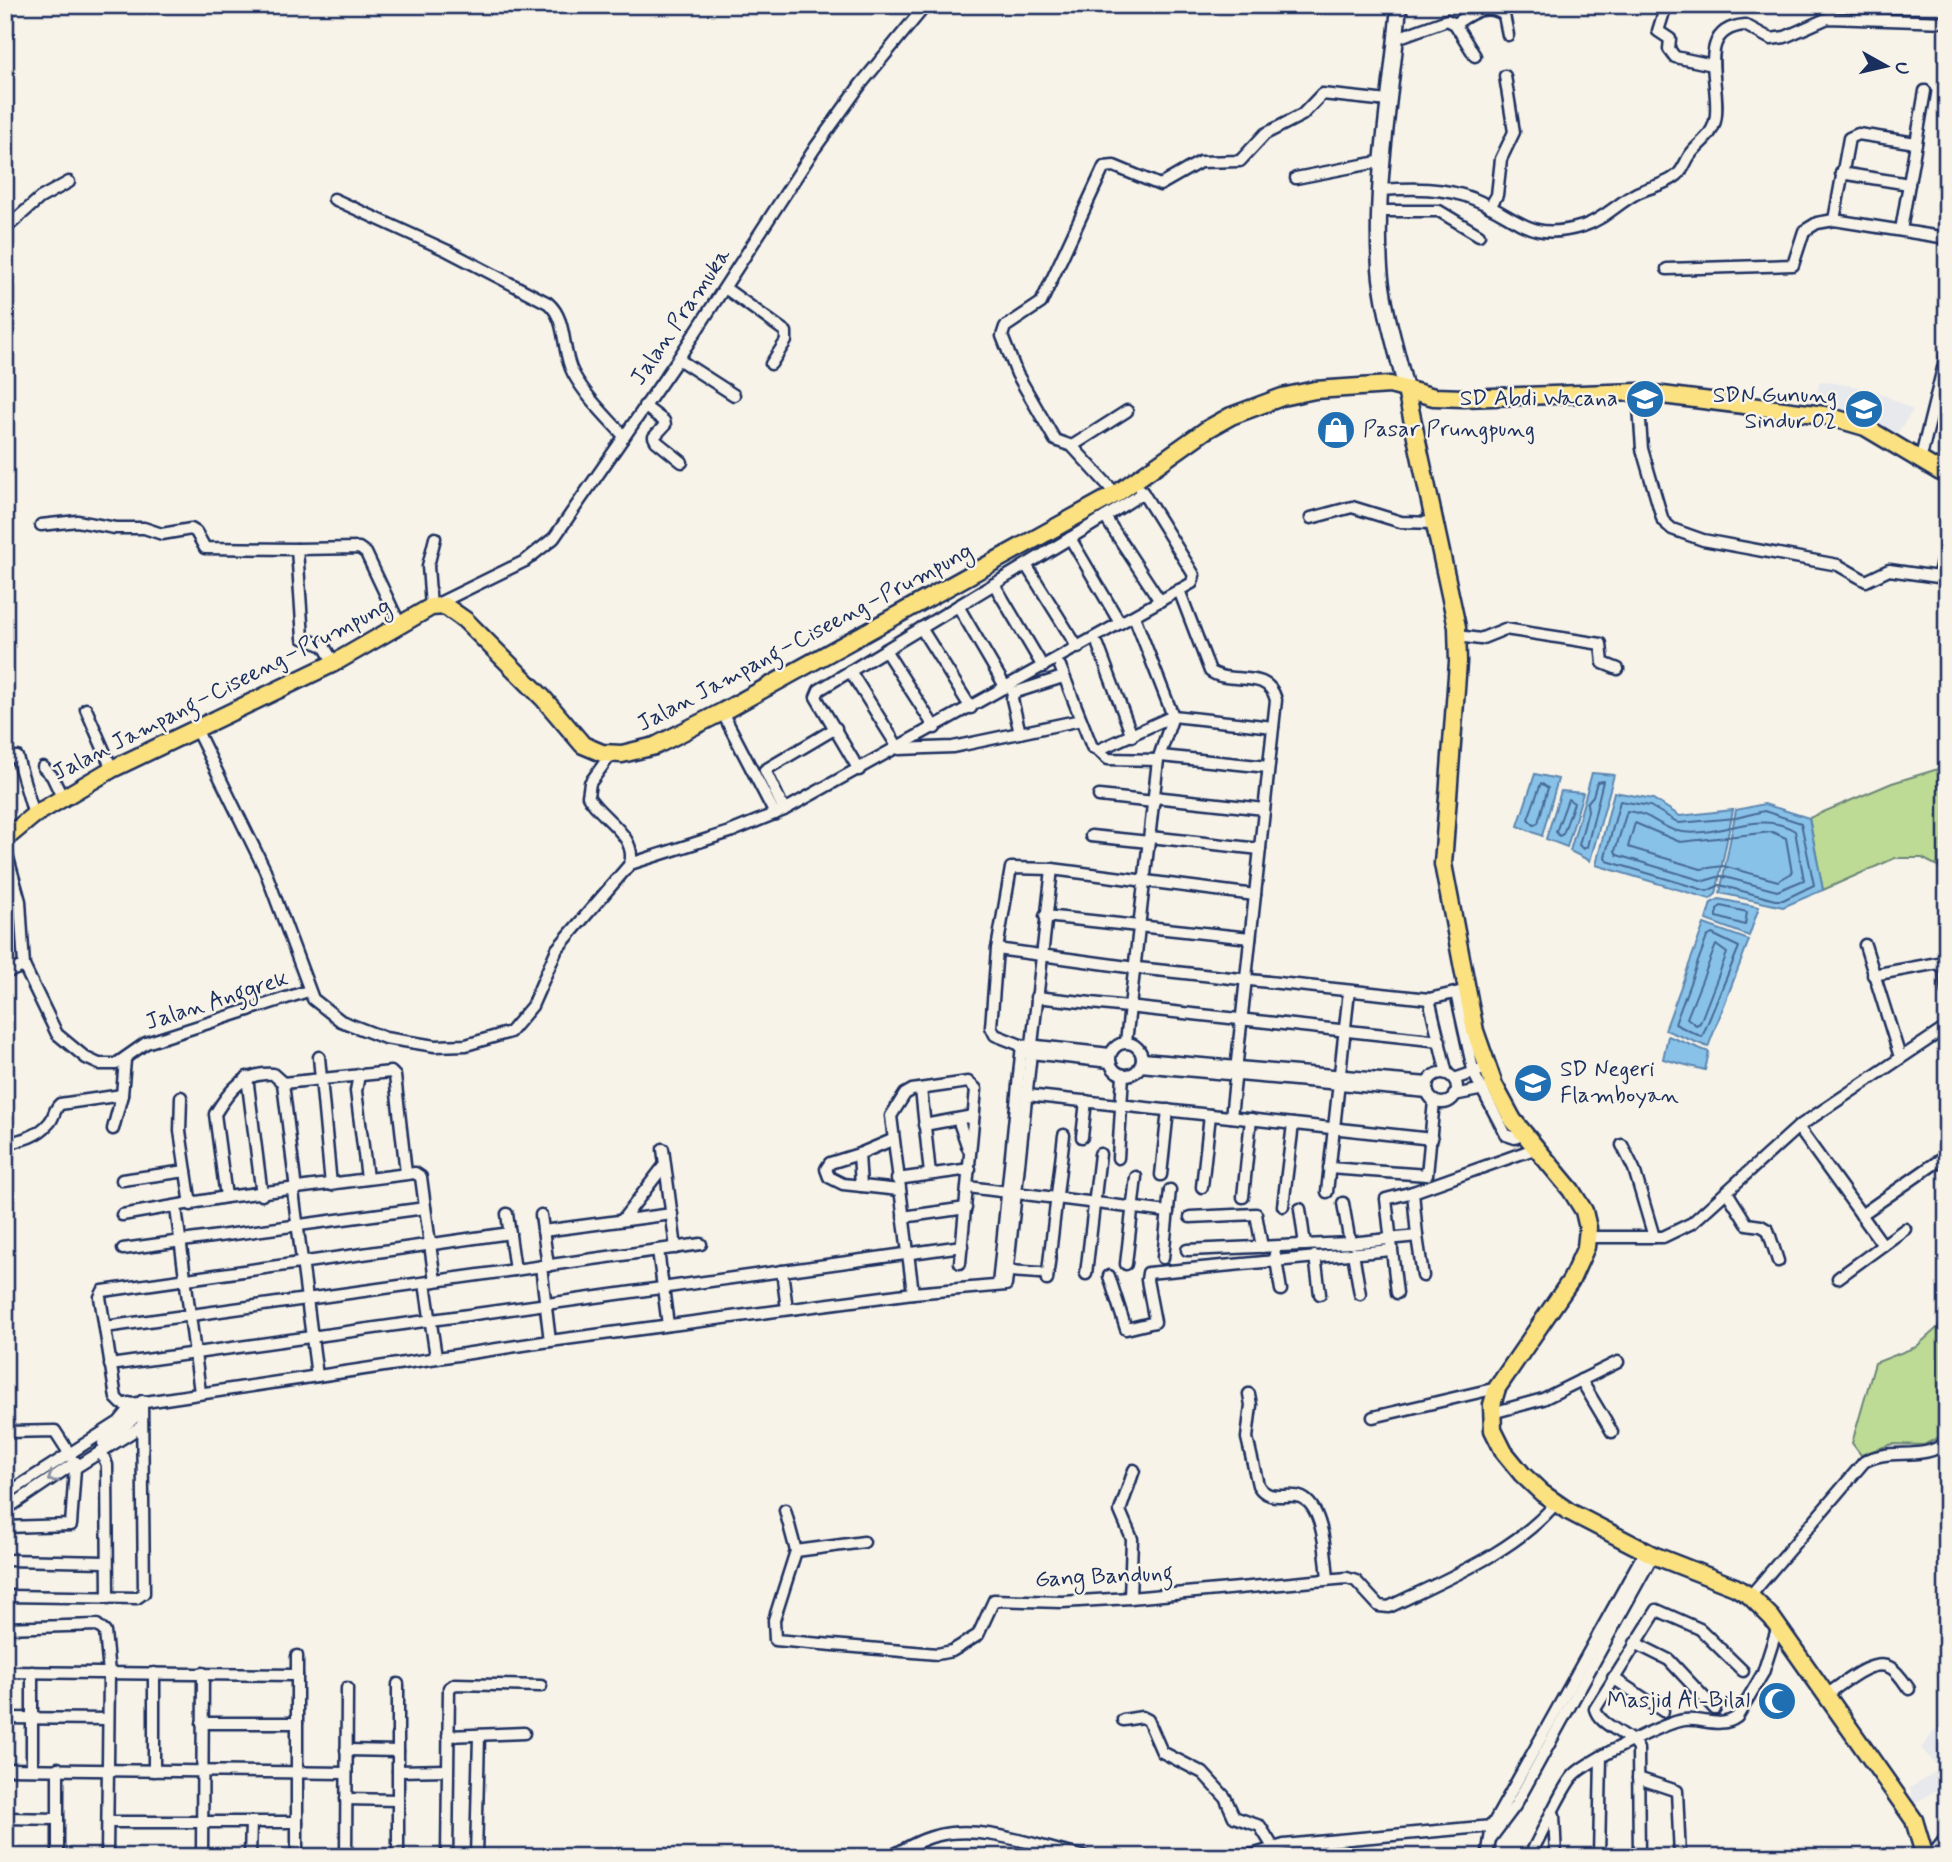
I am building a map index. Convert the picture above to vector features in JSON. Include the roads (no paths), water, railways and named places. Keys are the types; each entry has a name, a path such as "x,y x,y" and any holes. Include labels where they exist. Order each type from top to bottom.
{"main road":[{"path":"1399,5 1380,190 1381,281 1452,592 1458,636 1443,864 1461,992 1481,1071 1488,1088 1577,1198 1586,1219 1588,1237 1571,1280 1497,1388 1492,1413 1493,1430 1511,1463 1536,1489 1556,1503 1649,1553 1735,1587 1749,1596 1778,1626 1913,1820 1925,1857"},
{"name":"Jalan Jampang–Ciseeng–Prumpung","path":"5,839 34,815 112,769 197,731 334,663 431,607 453,610 543,698 583,745 611,754 639,752 655,747 1116,494 1140,487 1206,430 1231,416 1282,397 1335,387 1390,385 1434,397 1464,398 1638,392 1846,420 1865,427 1947,476"}],"street":[{"name":"Jalan Pramuka","path":"431,607 524,561 554,538 678,359 815,148 861,84 926,5"},
{"path":"1662,5 1664,12 1658,31 1670,39 1670,49 1675,57 1713,65"},
{"path":"1455,24 1473,12 1495,10 1504,15 1508,35"},
{"path":"1380,190 1421,187 1440,190 1475,200 1535,231 1574,229 1595,222 1637,193 1673,179 1693,151 1705,141 1715,121 1717,90 1713,65 1714,43 1726,30 1737,25 1752,27 1771,39 1785,37 1828,18 1947,22"},
{"path":"1397,38 1447,20 1455,24 1475,56"},
{"path":"1490,207 1497,195 1500,159 1514,132 1505,76"},
{"path":"1902,230 1925,92"},
{"path":"1116,494 1072,446 1055,440 1017,374 1002,331 1041,303 1104,167 1114,166 1160,185 1199,162 1240,162 1265,134 1301,115 1322,94 1388,101"},
{"path":"1834,220 1847,143 1852,135 1916,143"},
{"path":"1296,178 1383,161"},
{"path":"1841,173 1909,184"},
{"path":"5,229 40,198 69,182"},
{"path":"334,199 448,251 548,303 559,318 565,354 579,382 624,436"},
{"path":"1380,211 1439,211 1479,235"},
{"path":"1667,269 1793,265 1804,231 1817,223 1834,220 1947,237"},
{"path":"725,288 786,332 786,341 771,365"},
{"path":"1920,461 1947,352"},
{"path":"678,359 734,395"},
{"path":"1638,392 1642,449 1663,522 1667,527 1703,540 1838,565 1866,581 1889,570 1938,577 1947,542"},
{"path":"644,405 664,421 665,425 654,437 656,441 682,462"},
{"path":"1072,446 1127,411"},
{"path":"197,731 265,870 308,991 318,1005 341,1021 385,1038 435,1046 488,1041 517,1026 532,1006 557,948 630,864 779,812 859,770 899,749 1192,583 1194,575 1140,487 1105,517 850,671 817,694 859,770"},
{"path":"1311,518 1352,507 1401,522 1435,523"},
{"path":"1105,517 1160,601"},
{"path":"41,525 77,521 115,528 145,528 162,534 191,529 196,532 205,548 359,548 366,553 400,625"},
{"path":"431,607 428,566 435,538"},
{"path":"1070,538 1120,624"},
{"path":"297,548 303,638 324,646 334,663"},
{"path":"1026,565 1078,648"},
{"path":"994,584 1043,667"},
{"path":"1179,590 1210,671 1218,676 1253,678 1273,691 1276,700 1231,1117"},
{"path":"958,606 1006,688"},
{"path":"1126,1042 1159,758 1173,716 1134,616"},
{"path":"921,628 971,708"},
{"path":"1458,636 1480,639 1505,629 1600,644 1603,646 1603,663 1618,668"},
{"path":"1098,645 1132,736"},
{"path":"885,650 935,728"},
{"path":"1060,666 1092,747 1108,759 1159,758 1269,767"},
{"path":"850,671 899,749"},
{"path":"1020,733 1013,693 1063,677"},
{"path":"86,709 112,769"},
{"path":"722,712 779,812"},
{"path":"1098,750 1173,716 1273,727"},
{"path":"899,749 953,747 1081,720"},
{"path":"779,812 765,770 836,728"},
{"path":"5,752 10,757 17,757 34,815"},
{"path":"611,754 587,792 598,812 624,836 631,855 630,864"},
{"path":"43,766 52,776 63,799"},
{"path":"1099,796 1264,809"},
{"path":"1091,836 1260,849"},
{"path":"5,847 20,901 24,966 64,1043 99,1064 108,1065 125,1060 122,1095 114,1129"},
{"path":"1110,1058 1025,1048 995,1035 991,1027 997,949 1008,872 1015,866 1052,869 1255,895"},
{"path":"509,1233 103,1291 100,1297 116,1398 122,1404 550,1340 913,1293 1008,1284 1012,1193 1025,1048 1036,997 1052,869"},
{"path":"1045,916 1250,938"},
{"path":"1865,945 1900,1058"},
{"path":"997,949 1136,968 1429,999 1461,992"},
{"path":"1873,975 1938,963 1945,971 1947,992"},
{"path":"5,973 24,966"},
{"name":"Jalan Anggrek","path":"125,1060 146,1044 308,991"},
{"path":"1327,1192 1349,991"},
{"path":"1036,997 1440,1041"},
{"path":"1141,1063 1430,1092 1446,1102 1454,1095 1457,1087 1450,1076 1429,999"},
{"path":"1588,1237 1654,1237 1678,1231 1692,1223 1798,1127 1947,1027"},
{"path":"1110,1058 1119,1044 1126,1042 1138,1047 1141,1063"},
{"path":"998,1285 1027,1095 1025,1048"},
{"path":"319,1057 331,1185"},
{"path":"1110,1058 1117,1073 1123,1075 1130,1075 1141,1063"},
{"path":"283,1083 387,1070 395,1076 406,1173"},
{"path":"1329,1168 1427,1175 1432,1139 1430,1092 1435,1074 1450,1076 1481,1071"},
{"path":"226,1197 215,1114 226,1094 247,1077 273,1074 283,1083 300,1262 317,1376"},
{"path":"359,1075 356,1091 367,1178"},
{"path":"1118,1158 1124,1105 1123,1075"},
{"path":"247,1077 262,1195"},
{"path":"913,1293 891,1116 905,1094 921,1089 972,1083 976,1089 960,1264"},
{"path":"1454,1095 1488,1088"},
{"path":"921,1089 930,1174"},
{"path":"5,1144 36,1136 50,1123 60,1104 122,1095"},
{"path":"1027,1095 1432,1139"},
{"path":"181,1097 179,1122 191,1205"},
{"path":"1082,1137 1086,1101"},
{"path":"1161,1175 1168,1110"},
{"path":"1202,1187 1210,1115"},
{"path":"924,1125 973,1116"},
{"path":"958,1119 971,1155"},
{"path":"1243,1197 1251,1119"},
{"path":"1283,1206 1293,1124"},
{"path":"1798,1127 1882,1245"},
{"path":"1009,1271 1044,1277 1064,1135"},
{"path":"892,1140 830,1163 826,1169 829,1177 843,1184 899,1190"},
{"path":"1622,1145 1634,1169 1654,1237"},
{"path":"1397,1293 1386,1199 1537,1148"},
{"path":"663,1149 663,1167 676,1248"},
{"path":"859,1154 862,1186"},
{"path":"1086,1274 1100,1154"},
{"path":"1861,1215 1947,1154"},
{"path":"623,1219 663,1167"},
{"path":"897,1179 970,1169"},
{"path":"122,1180 186,1171"},
{"path":"122,1215 176,1208 226,1197 262,1195 406,1173 418,1175 430,1244 431,1320 436,1357"},
{"path":"1126,1264 1136,1177"},
{"path":"968,1187 1168,1212"},
{"path":"1163,1258 1170,1190"},
{"path":"1413,1192 1423,1276"},
{"path":"1727,1192 1747,1224 1768,1230 1778,1262"},
{"path":"1343,1203 1360,1294"},
{"path":"176,1208 200,1392"},
{"path":"123,1249 425,1208"},
{"path":"903,1217 966,1208"},
{"path":"1300,1209 1305,1245"},
{"path":"507,1214 515,1270"},
{"path":"543,1231 671,1214"},
{"path":"1190,1217 1256,1214 1262,1247"},
{"path":"541,1215 545,1304 550,1340"},
{"path":"1838,1278 1905,1228"},
{"path":"1110,1276 1126,1329 1130,1330 1155,1322 1146,1280 1148,1273 1315,1256 1352,1248 1391,1245 1417,1236"},
{"path":"104,1327 701,1244"},
{"path":"1187,1250 1305,1245 1352,1248"},
{"path":"110,1365 962,1246"},
{"path":"1275,1246 1281,1290"},
{"path":"658,1250 668,1325"},
{"path":"1315,1256 1320,1294"},
{"path":"782,1271 787,1309"},
{"path":"1492,1413 1543,1399 1618,1362"},
{"path":"1581,1380 1612,1432"},
{"path":"1373,1417 1497,1388"},
{"path":"1248,1394 1251,1405 1247,1438 1258,1485 1262,1492 1271,1497 1297,1497 1310,1504 1324,1538 1328,1579"},
{"path":"5,1596 137,1598 144,1593 142,1426 135,1402"},
{"path":"5,1496 119,1422 135,1402"},
{"path":"5,1510 75,1465 128,1425 135,1414 135,1402"},
{"path":"75,1465 142,1426"},
{"path":"5,1432 55,1431 70,1452 75,1465 74,1520 71,1525 5,1527"},
{"path":"1749,1596 1864,1462 1876,1455 1932,1450 1947,1441"},
{"path":"101,1451 107,1465 108,1598"},
{"path":"1130,1598 1132,1539 1120,1511 1134,1470"},
{"name":"Gang Bandung","path":"796,1551 774,1620 773,1637 778,1642 942,1654 978,1635 989,1605 994,1600 1062,1602 1352,1579 1379,1606 1389,1607 1516,1539 1542,1520 1556,1503"},
{"path":"785,1510 796,1551 864,1542"},
{"path":"1487,1857 1492,1826 1649,1553"},
{"path":"1491,1838 1515,1807 1649,1553"},
{"path":"5,1560 107,1562"},
{"path":"1639,1857 1638,1749 1634,1742 1596,1714 1595,1709 1634,1643 1654,1613 1660,1610 1713,1639 1743,1671"},
{"path":"1530,1857 1573,1775 1601,1757 1684,1720 1721,1722 1737,1717 1763,1673 1778,1626"},
{"path":"5,1628 103,1627 108,1673 107,1857"},
{"path":"1634,1643 1669,1660 1715,1709"},
{"path":"297,1656 297,1857"},
{"path":"1826,1695 1870,1667 1881,1665 1894,1670 1909,1689"},
{"path":"5,1672 297,1675"},
{"path":"32,1672 35,1718 32,1768"},
{"path":"154,1673 154,1771"},
{"path":"202,1857 203,1673"},
{"path":"1613,1678 1663,1711"},
{"path":"398,1684 398,1857"},
{"path":"447,1857 448,1694 451,1685 541,1685"},
{"path":"346,1857 347,1688"},
{"path":"5,1718 107,1719"},
{"path":"1123,1720 1148,1720 1162,1752 1203,1773 1225,1797 1234,1817 1260,1826 1273,1847"},
{"path":"202,1723 297,1723"},
{"path":"448,1736 524,1733"},
{"path":"476,1857 479,1735"},
{"path":"346,1750 398,1751"},
{"path":"1600,1857 1601,1757"},
{"path":"58,1768 58,1857"},
{"path":"5,1769 345,1773"},
{"path":"398,1771 447,1770"},
{"path":"1638,1779 1677,1791 1681,1857"},
{"path":"346,1799 398,1800"},
{"path":"1554,1813 1556,1857"},
{"path":"5,1818 58,1819"},
{"path":"108,1822 297,1822"},
{"path":"250,1857 251,1822"},
{"path":"1245,1857 1273,1847 1492,1826"},
{"path":"890,1857 926,1838 949,1833 994,1836 1086,1857"},
{"path":"1931,1857 1947,1836"}],"water":[{"path":"1592,773 1614,775 1590,861 1570,851"},
{"path":"1535,774 1558,779 1542,836 1518,826"},
{"path":"1561,791 1583,793 1567,847 1546,839"},
{"path":"1614,792 1653,799 1680,816 1733,810 1716,894 1710,899 1596,865"},
{"path":"1764,804 1809,818 1823,890 1783,907 1720,893 1736,810"},
{"path":"1719,899 1759,907 1749,936 1706,920 1711,903"},
{"path":"1704,924 1749,940 1708,1047 1665,1030"},
{"path":"1668,1036 1709,1052 1705,1070 1663,1059"}],"place":[{"name":"SD Abdi Wacana","path":"1645,399"},
{"name":"SDN Gunung Sindur 02","path":"1864,409"},
{"name":"Pasar Prungpung","path":"1336,430"},
{"name":"SD Negeri Flamboyan","path":"1533,1083"},
{"name":"Masjid Al-Bilal","path":"1777,1701"}]}
